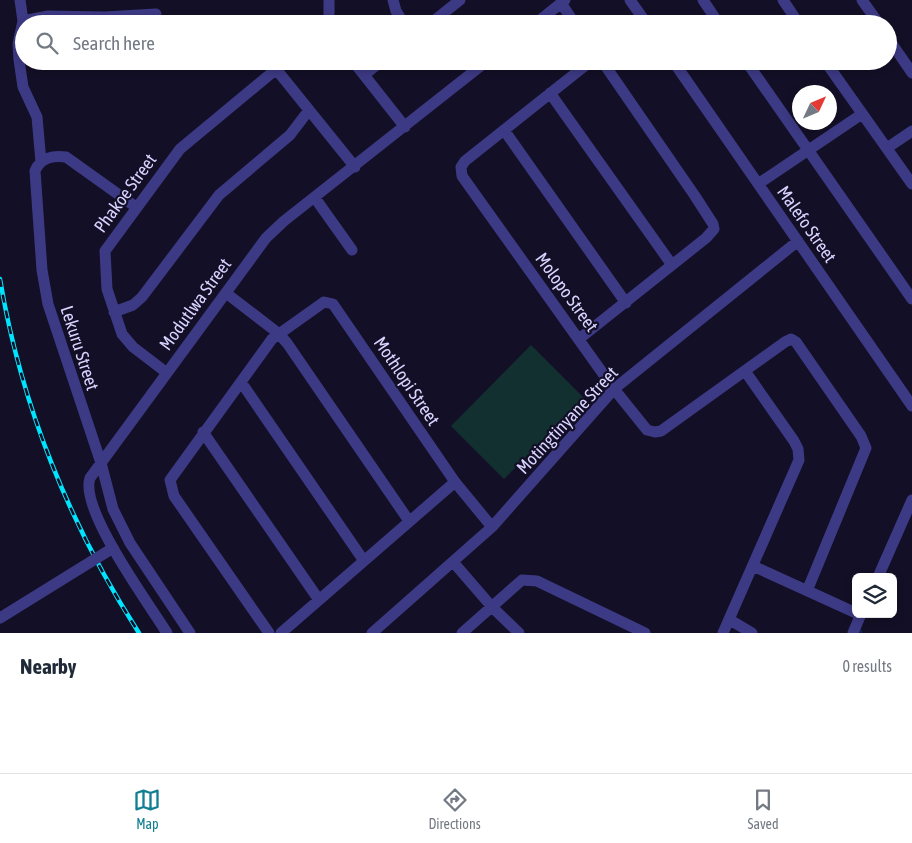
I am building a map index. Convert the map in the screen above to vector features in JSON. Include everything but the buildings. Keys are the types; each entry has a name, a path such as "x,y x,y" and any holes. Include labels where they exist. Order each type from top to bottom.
{"street":[{"path":"20,0 22,15"},
{"path":"329,0 329,15"},
{"path":"393,0 398,15"},
{"path":"441,15 460,0"},
{"path":"630,0 640,15"},
{"path":"703,0 713,15"},
{"path":"783,0 794,15"},
{"path":"862,0 873,15"},
{"path":"546,15 563,2 571,15"},
{"path":"149,15 156,14"},
{"path":"897,51 912,73"},
{"path":"21,70 24,86 36,117 41,162 58,156 70,159 136,207"},
{"name":"Phakoe Street","path":"167,373 127,341 120,331 107,289 104,254 136,207 186,144 275,70"},
{"path":"277,70 355,167"},
{"path":"360,70 405,126"},
{"path":"364,75 370,70"},
{"name":"Modutlwa Street","path":"167,633 113,548 100,523 88,490 90,478 266,238 284,221 355,167 476,70"},
{"path":"579,70 504,130 626,303"},
{"path":"579,339 713,231 713,225 608,70"},
{"name":"Malefo Street","path":"679,70 912,406"},
{"path":"752,70 912,299"},
{"path":"831,70 912,184"},
{"path":"550,93 672,265"},
{"path":"114,312 133,305 142,297 219,195 290,135 309,110"},
{"path":"758,184 862,114"},
{"name":"Molopo Street","path":"504,130 465,161 461,167 464,179 614,389 642,425 653,432 663,429 745,371"},
{"path":"887,148 912,131"},
{"name":"Lekuru Street","path":"41,162 34,176 48,304 101,463 118,521 190,633"},
{"path":"315,198 352,250"},
{"name":"Motingtinyane Street","path":"372,633 492,527 614,389 798,241"},
{"path":"226,293 278,333 299,360 409,521"},
{"name":"Mothlopi Street","path":"269,633 179,503 170,484 174,472 278,333 324,302 333,304 455,482 492,527"},
{"path":"723,633 795,471 799,453 794,441 745,371 785,342 793,340 861,436 866,448 808,591"},
{"path":"241,382 364,561"},
{"path":"203,432 320,600"},
{"path":"281,633 455,482"},
{"path":"880,573 912,500"},
{"path":"0,618 113,548"},
{"path":"454,562 492,606 520,633"},
{"path":"753,566 852,611"},
{"path":"462,633 522,580 530,579 645,633"},
{"path":"853,633 858,618"},
{"path":"730,620 752,633"}],"green space":[{"path":"531,345 584,398 504,479 451,426"}],"railway":[{"path":"0,279 9,326 21,372 35,418 52,463 70,507 91,550 139,633"}]}
